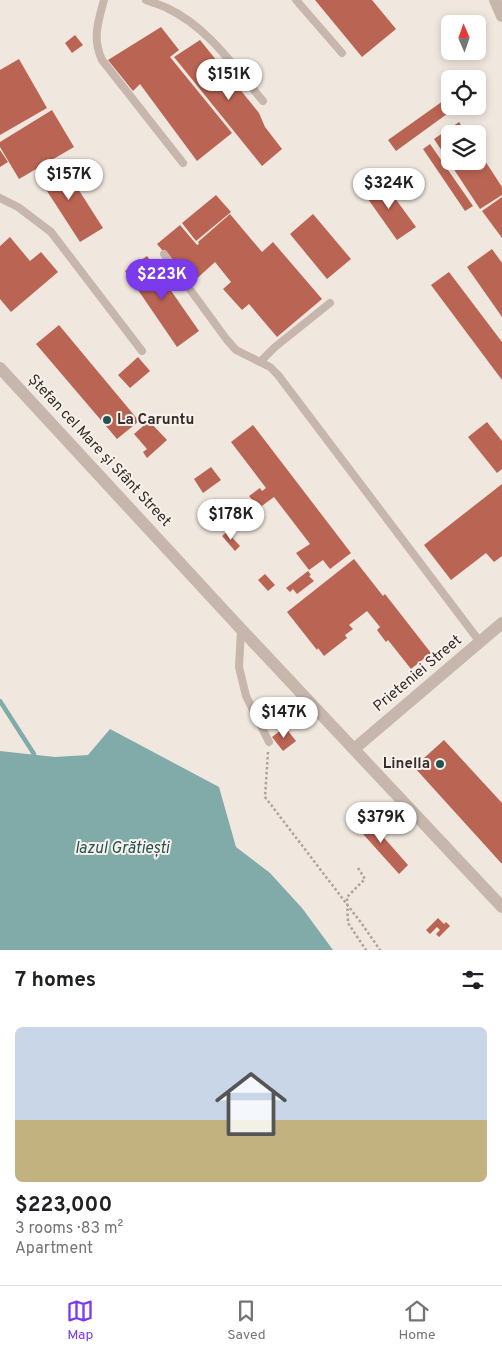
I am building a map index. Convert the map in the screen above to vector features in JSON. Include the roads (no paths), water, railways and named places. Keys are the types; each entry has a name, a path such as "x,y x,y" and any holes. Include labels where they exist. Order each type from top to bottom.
{"street":[{"path":"494,0 502,16"},
{"name":"Ștefan cel Mare și Sfânt Street","path":"0,368 241,629 502,907"},
{"name":"Prieteniei Street","path":"354,749 502,624"}],"lane":[{"path":"104,0 96,35 98,52 102,60 183,163"},
{"path":"146,0 168,8 188,20 212,40 263,101"},
{"path":"296,0 342,53"},
{"path":"0,198 18,207 51,232 142,351"},
{"path":"164,254 236,350 260,362 278,375 480,642"},
{"path":"260,362 275,347 330,303"},
{"path":"241,629 239,667 246,696 268,742"}],"water":[{"name":"Iazul Grătiești","path":"110,729 219,787 236,847 270,873 302,908 333,950 0,950 0,751 55,757 88,755"}],"waterway":[{"path":"0,701 34,754"}],"place":[{"name":"La Caruntu","path":"107,420"},
{"name":"Linella","path":"440,764"}]}
